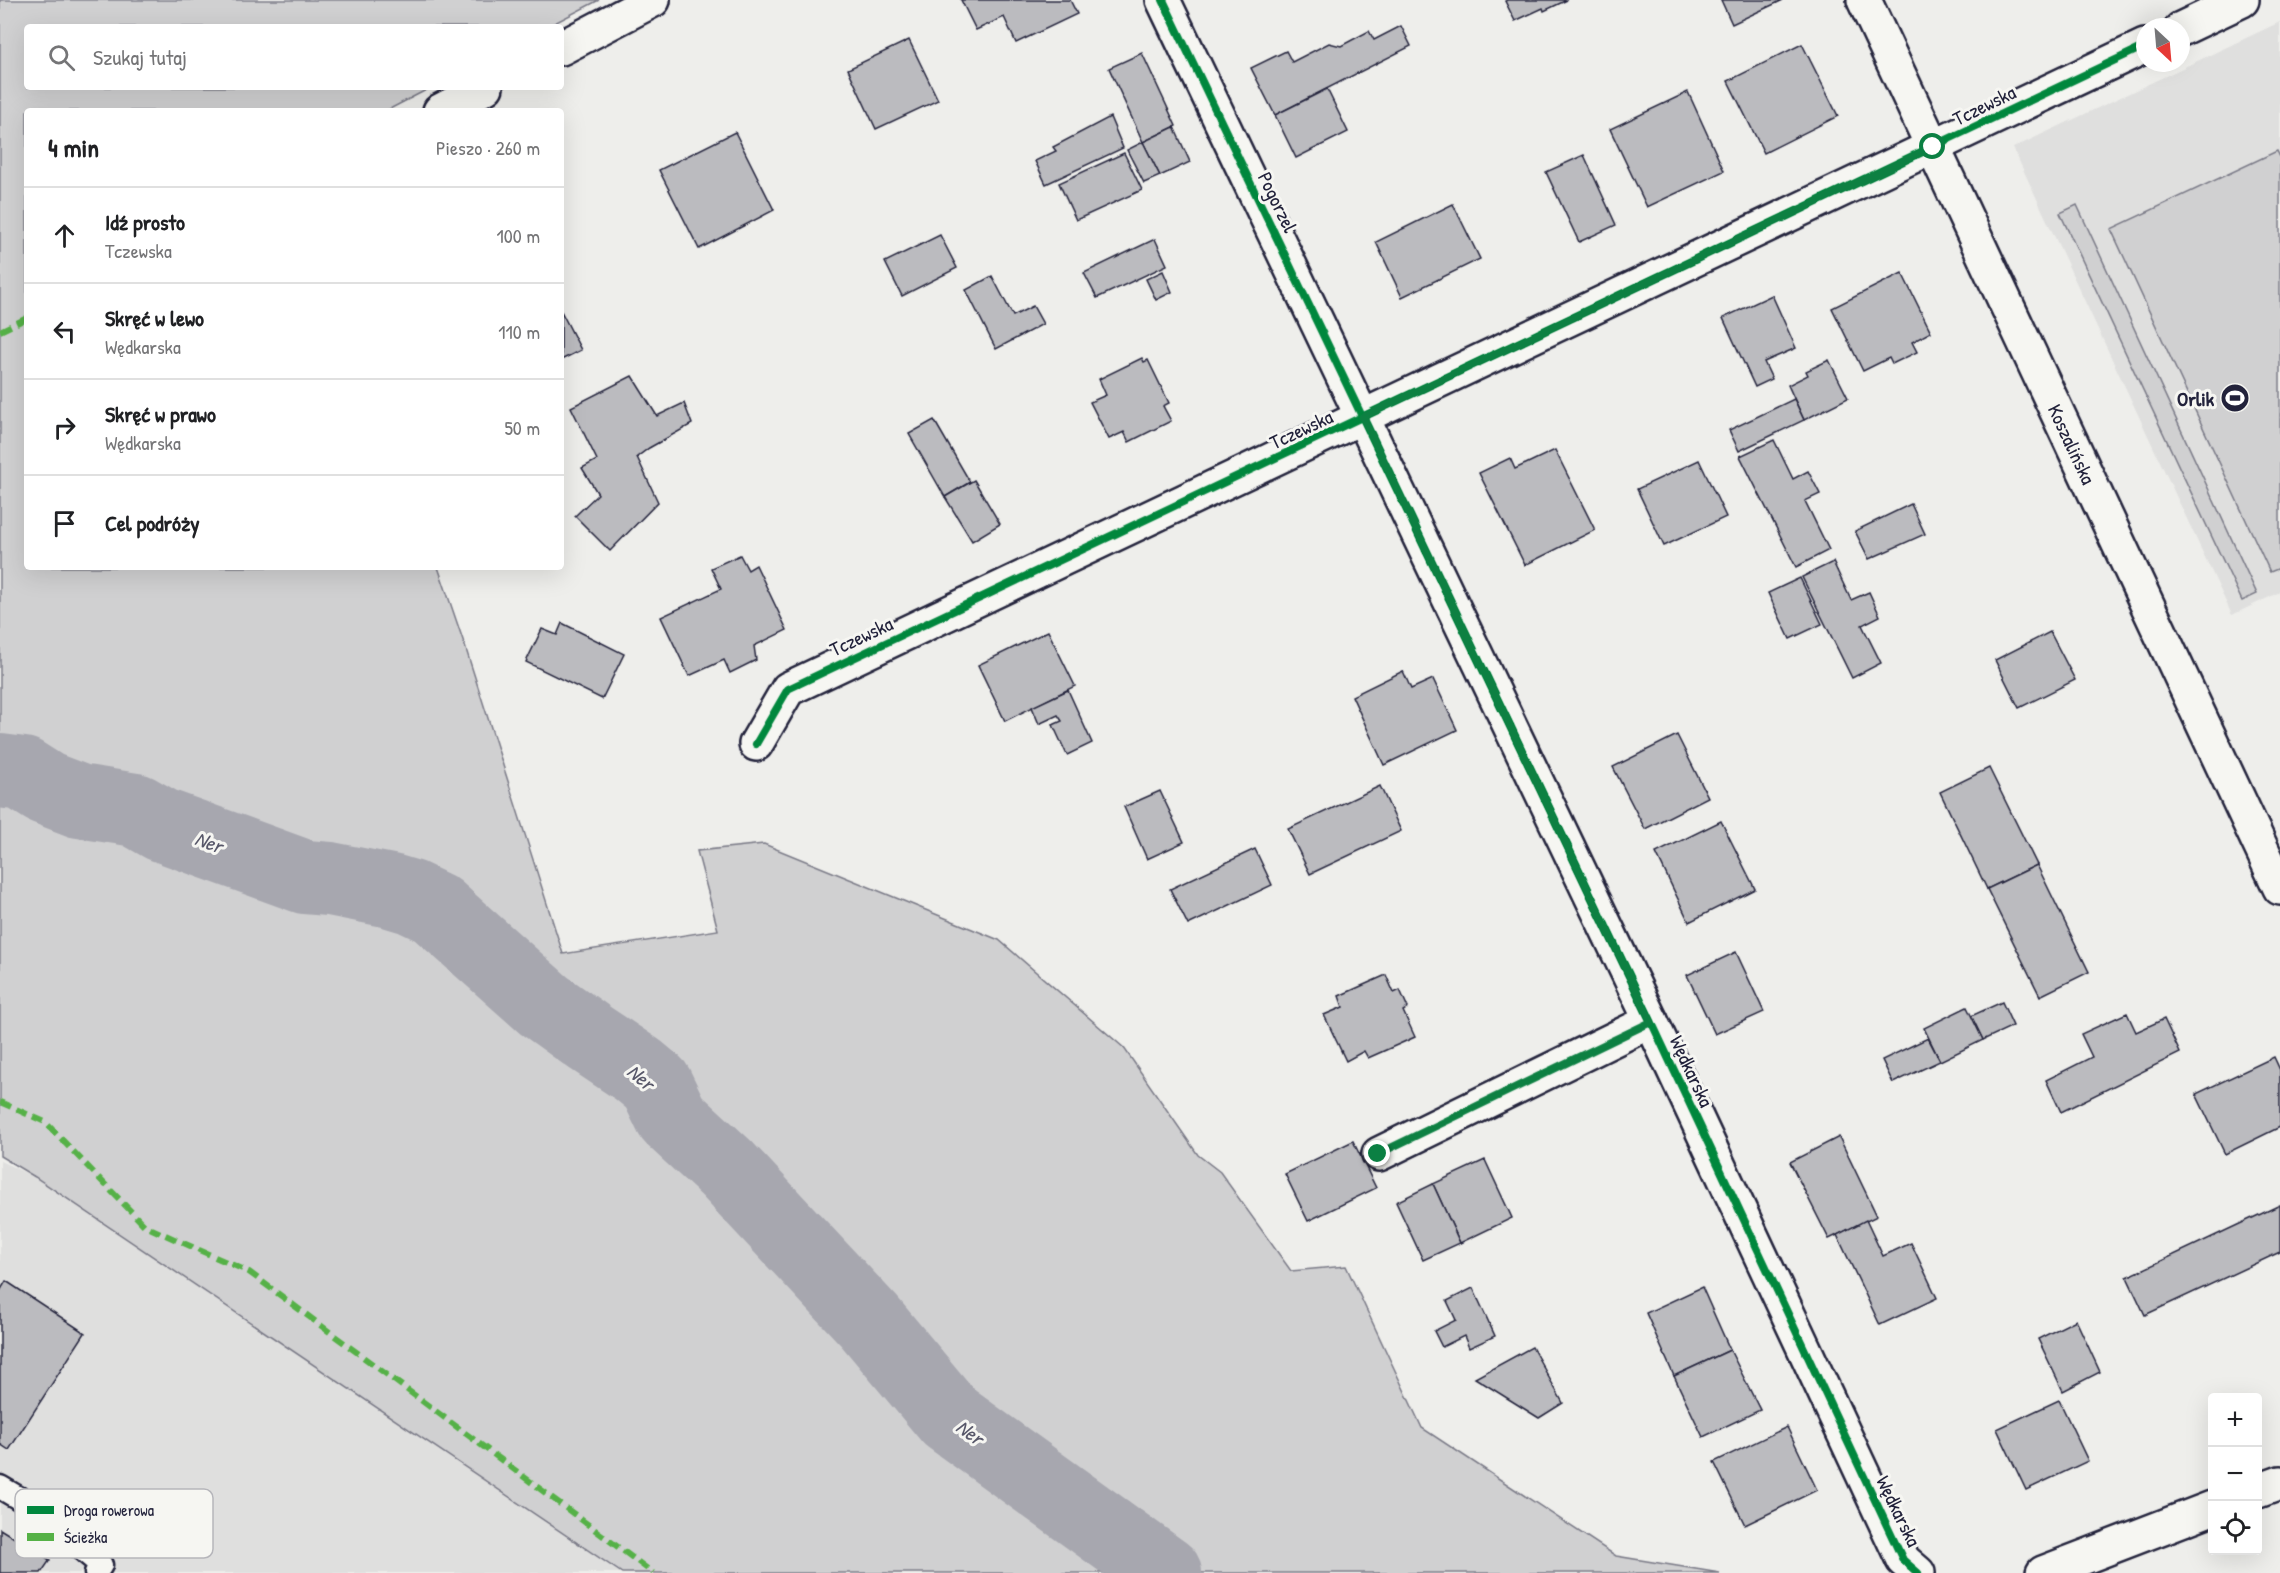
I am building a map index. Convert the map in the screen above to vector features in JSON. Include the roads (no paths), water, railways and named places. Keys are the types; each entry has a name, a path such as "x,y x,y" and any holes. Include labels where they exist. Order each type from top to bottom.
{"street":[{"path":"564,46 653,0"},
{"name":"Pogorzel","path":"1163,0 1363,417"},
{"name":"Koszalińska","path":"1863,0 2280,888"},
{"path":"2190,25 2242,0"},
{"name":"Tczewska","path":"756,744 788,689 2136,50"},
{"path":"446,108 480,90"},
{"name":"Wędkarska","path":"1363,417 1651,1022 1903,1560 1917,1573"},
{"name":"Wędkarska","path":"1378,1154 1651,1022"},
{"path":"2262,1490 2280,1483"},
{"path":"2043,1573 2208,1510"}],"lane":[{"path":"0,1487 15,1496"},
{"path":"93,1558 101,1565 96,1573"}],"waterway":[{"name":"Ner","path":"0,771 23,774 45,788 79,801 136,810 162,825 305,877 330,879 391,891 411,897 436,909 544,1005 656,1085 672,1118 726,1168 869,1321 950,1418 1165,1573"}],"place":[{"name":"Orlik","path":"2235,398"}]}
